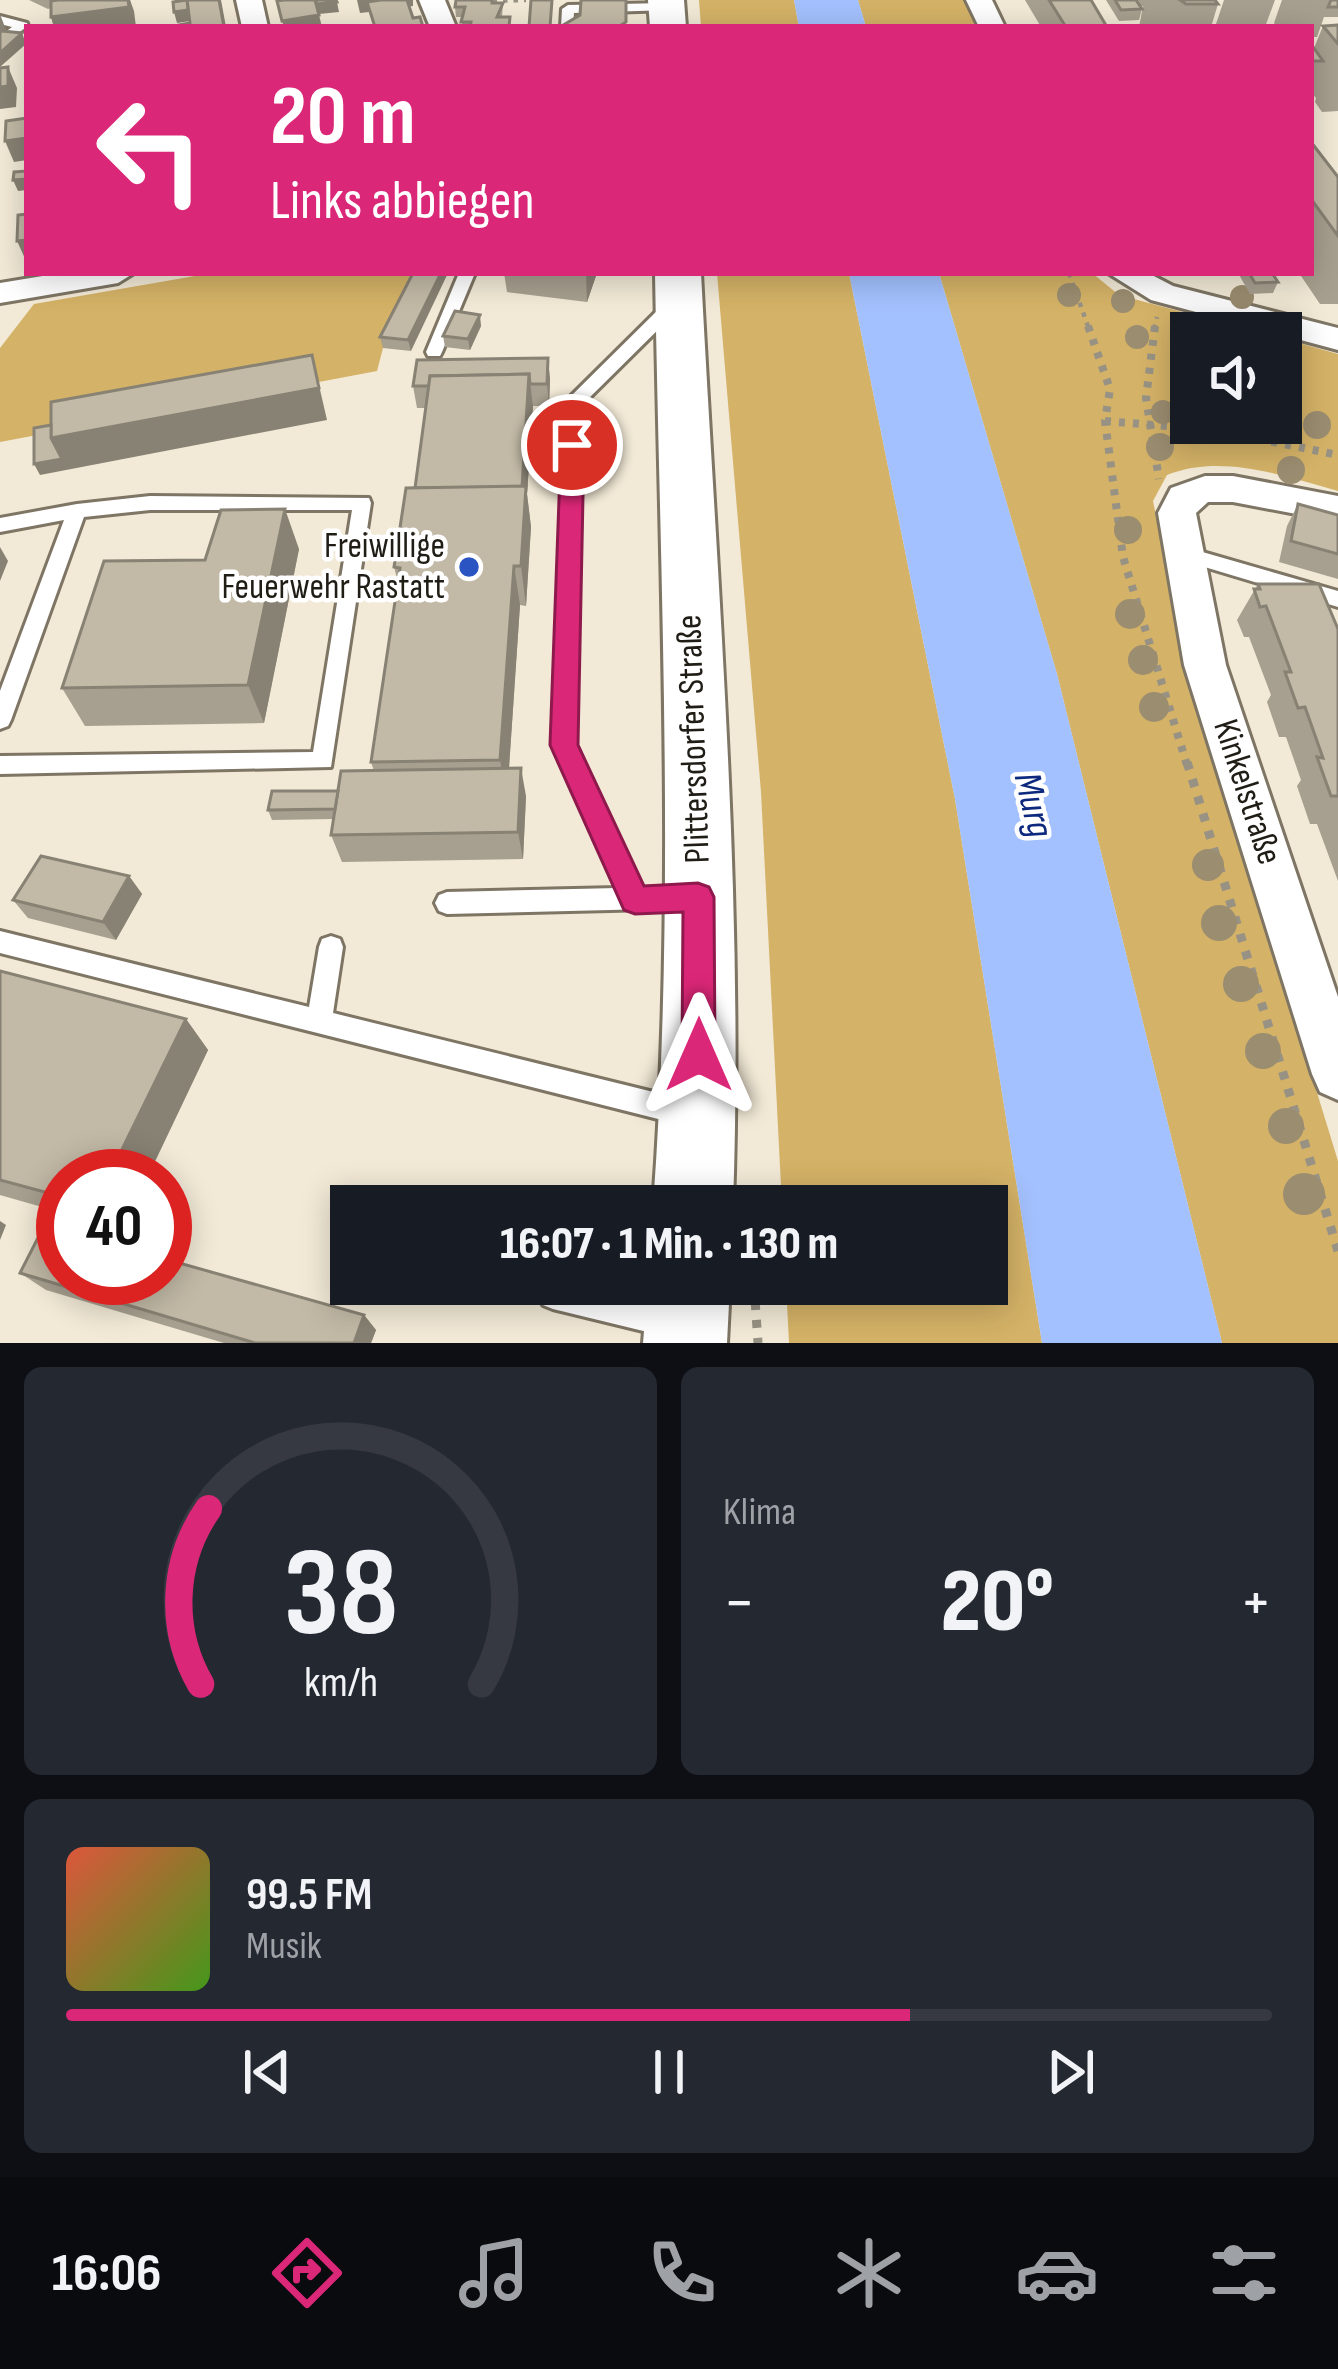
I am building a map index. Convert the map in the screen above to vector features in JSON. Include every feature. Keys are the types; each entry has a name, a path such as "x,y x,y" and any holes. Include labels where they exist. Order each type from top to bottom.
{"street":[{"path":"5,298 104,276"},
{"path":"1130,276 1162,293 1338,339"},
{"name":"Plittersdorfer Straße","path":"679,286 698,897 694,1185"},
{"path":"1182,501 1205,489 1233,489 1338,509"},
{"name":"Kinkelstraße","path":"1182,501 1185,554 1205,665 1321,969 1338,1075"}],"lane":[{"path":"567,24 568,9 667,11"},
{"path":"0,20 22,26 0,42"},
{"path":"434,352 466,276"},
{"path":"635,900 564,745 574,402 679,286"},
{"path":"0,525 150,503 362,503 323,761 0,765"},
{"path":"0,720 77,512"},
{"path":"1185,554 1338,598"},
{"path":"1315,592 1330,627"},
{"path":"447,903 698,897"},
{"path":"0,941 697,1116"},
{"path":"319,1021 331,947"},
{"path":"605,1305 705,1324"}],"path":[{"path":"436,10 526,0"},
{"path":"1162,293 1145,358 1146,421 1159,478 1182,501"},
{"path":"1105,421 1146,421 1338,455"},
{"path":"705,1324 728,1305"}],"shaded area":[{"path":"699,0 794,0 798,24 701,24"},
{"path":"858,0 967,0 979,24 865,24"},
{"path":"195,276 418,276 377,371 0,442 0,348 34,304"},
{"path":"717,276 850,276 955,799 1042,1343 789,1343 787,1305 1008,1305 1008,1185 781,1185 761,792"},
{"path":"940,276 1096,276 1119,295 1182,312 1170,312 1170,444 1302,444 1302,344 1338,354 1338,491 1253,469 1209,466 1167,475 1153,501 1188,672 1338,1161 1338,1343 1222,1343 1057,674"}],"water":[{"path":"794,0 858,0 865,24 798,24"},
{"name":"Murg","path":"850,276 940,276 1057,674 1222,1343 1042,1343 955,799"}],"building":[{"path":"128,0 129,7 51,17 51,1"},
{"path":"187,0 219,0 223,24 184,24 190,23"},
{"path":"187,0 188,10 174,12 173,2"},
{"path":"315,0 319,15 282,21 277,1"},
{"path":"407,0 413,18 420,17 422,24 374,24 367,2"},
{"path":"456,0 503,3 497,17 510,17 509,24 461,22 465,7 455,7"},
{"path":"531,0 552,0 550,24 529,24"},
{"path":"581,0 626,0 623,24 565,24 580,15"},
{"path":"1049,0 1091,0 1105,24 1064,24"},
{"path":"1115,0 1136,0 1142,9 1121,10"},
{"path":"1180,0 1215,0 1218,4 1186,4"},
{"path":"1338,25 1338,44 1323,26"},
{"path":"0,32 22,33 0,53"},
{"path":"8,67 8,86 0,87 0,68"},
{"path":"24,118 24,138 5,141 6,121"},
{"path":"1314,146 1338,177 1338,236 1314,203"},
{"path":"24,214 24,240 17,241 18,215"},
{"path":"411,276 440,276 408,340 380,337"},
{"path":"1251,276 1274,276 1278,282 1255,283"},
{"path":"455,311 480,315 468,339 443,336"},
{"path":"312,355 319,388 51,438 51,402"},
{"path":"548,358 547,384 530,384 529,374 430,376 429,386 413,386 417,360"},
{"path":"529,374 522,487 415,488 430,376"},
{"path":"51,425 51,438 62,459 34,464 34,428"},
{"path":"526,486 521,566 514,566 500,760 371,762 400,568 394,567 406,488"},
{"path":"1298,504 1338,515 1338,554 1291,541"},
{"path":"285,509 248,685 62,688 104,561 205,560 221,510"},
{"path":"1258,584 1319,584 1338,629 1338,796 1331,796 1305,707 1298,708 1285,672 1291,672 1266,606 1260,607 1254,589 1260,589"},
{"path":"521,768 518,832 331,835 341,771"},
{"path":"272,791 338,791 335,809 268,810"},
{"path":"41,856 129,876 103,922 13,900"},
{"path":"0,971 186,1019 122,1149 36,1149 36,1190 0,1180"},
{"path":"36,1242 36,1278 20,1273"},
{"path":"192,1267 364,1315 354,1343 255,1343 127,1305 192,1305"}],"place":[{"name":"Freiwillige Feuerwehr Rastatt","path":"469,567"}],"route":[{"path":"572,445 564,745 635,900 698,897 699,1055"}]}
